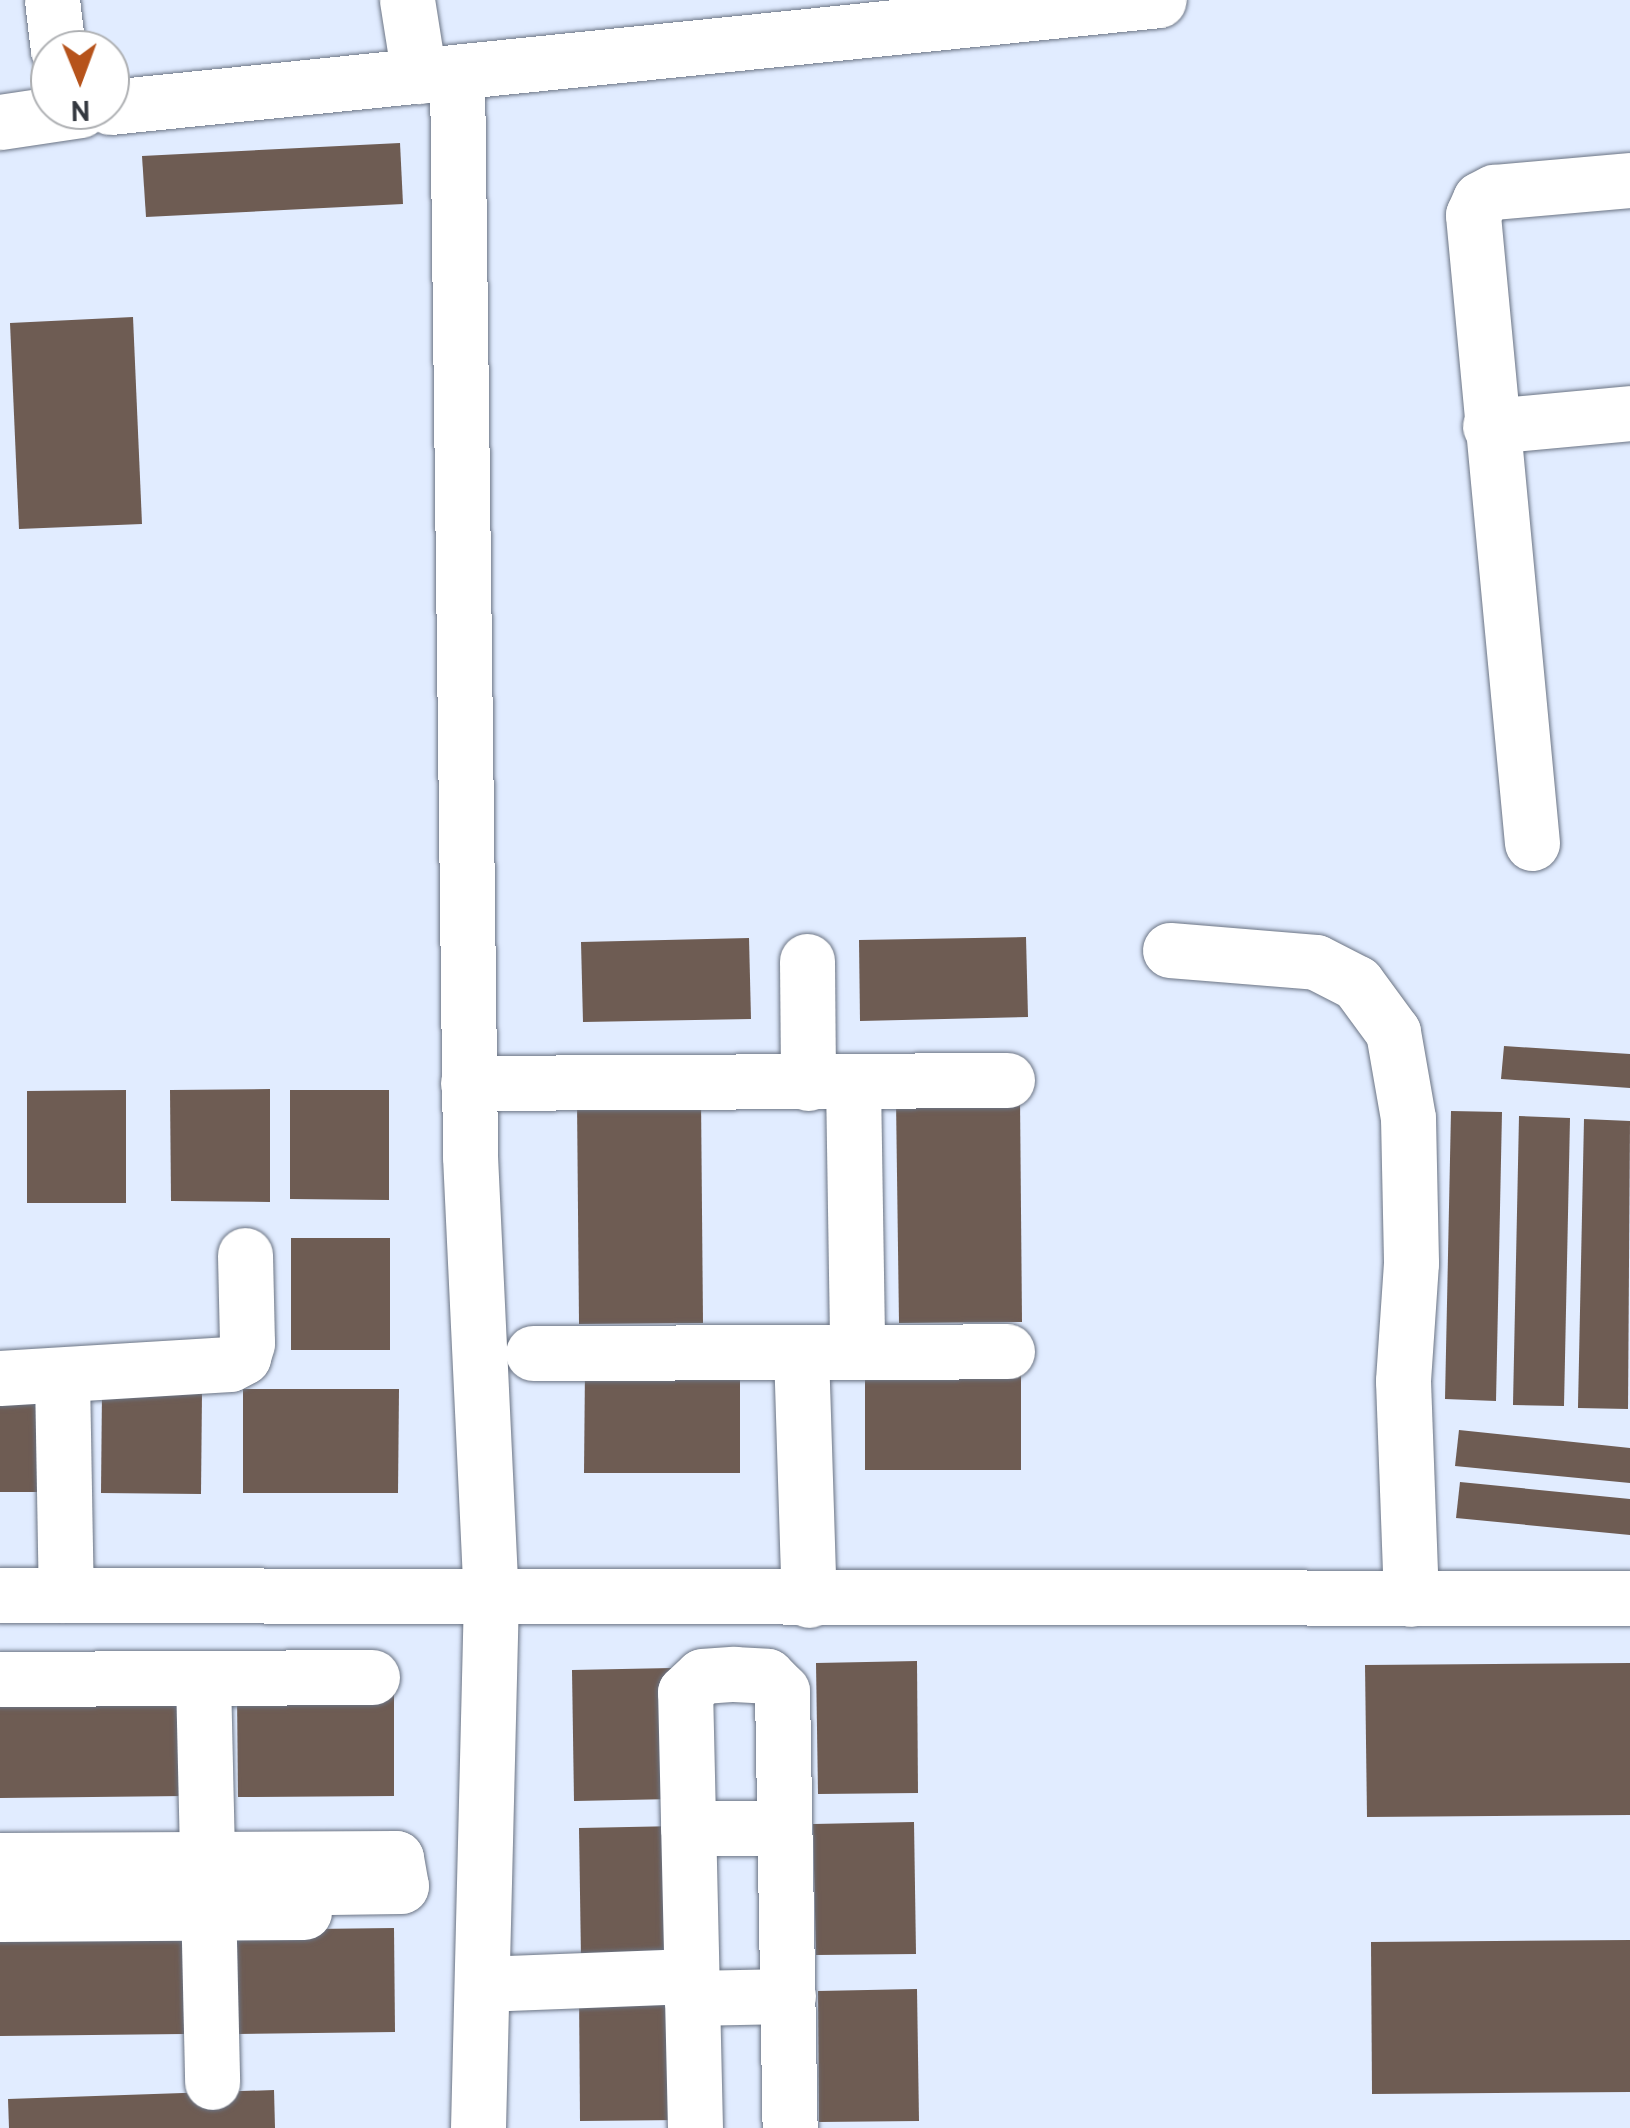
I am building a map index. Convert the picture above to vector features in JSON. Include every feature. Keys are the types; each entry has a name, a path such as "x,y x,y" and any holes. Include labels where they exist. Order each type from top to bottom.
{"street":[{"path":"52,0 56,30"},
{"path":"407,0 438,74 468,1083 492,1596 488,1887 478,2128"},
{"path":"130,105 1159,0"},
{"path":"0,122 30,118"},
{"path":"1532,843 1471,236 1480,199 1494,192 1630,180"},
{"path":"1490,426 1630,413"},
{"path":"1170,950 1316,962 1357,983 1393,1032 1408,1118 1412,1263 1402,1381 1411,1599"},
{"path":"807,961 831,1082 858,1351"},
{"path":"468,1083 1006,1080"},
{"path":"0,1378 214,1368 243,1357 246,1256"},
{"path":"533,1353 1007,1350"},
{"path":"801,1352 810,1600"},
{"path":"62,1376 66,1595"},
{"path":"0,1594 730,1600 1630,1598"},
{"path":"730,1600 734,1674"},
{"path":"696,2128 685,1692 702,1676 734,1674 768,1676 782,1692 790,2128"},
{"path":"0,1680 372,1677"},
{"path":"203,1678 212,2082"},
{"path":"688,1828 784,1828"},
{"path":"0,1860 396,1858 401,1886 400,1912 0,1914"},
{"path":"260,1888 488,1887"},
{"path":"482,1984 691,1987 788,1996"}],"building":[{"path":"400,143 403,204 146,217 142,156"},
{"path":"133,317 142,524 19,529 10,323"},
{"path":"1026,937 1028,1017 860,1021 859,940"},
{"path":"749,938 751,1019 583,1022 581,942"},
{"path":"1504,1046 1630,1054 1630,1088 1501,1079"},
{"path":"270,1089 270,1202 171,1201 170,1090"},
{"path":"126,1090 126,1203 27,1203 27,1091"},
{"path":"290,1090 389,1090 389,1200 290,1199"},
{"path":"701,1098 703,1323 579,1324 577,1100"},
{"path":"1020,1098 1022,1322 899,1323 896,1100"},
{"path":"1451,1111 1502,1112 1496,1401 1445,1399"},
{"path":"1519,1116 1570,1118 1564,1406 1513,1405"},
{"path":"1584,1119 1630,1121 1628,1409 1578,1408"},
{"path":"291,1238 390,1238 390,1350 291,1350"},
{"path":"865,1366 1021,1366 1021,1470 865,1470"},
{"path":"585,1368 740,1368 740,1473 584,1473"},
{"path":"243,1389 399,1389 398,1493 243,1493"},
{"path":"0,1390 41,1390 40,1492 0,1492"},
{"path":"102,1390 202,1391 201,1494 101,1493"},
{"path":"1459,1430 1630,1448 1630,1483 1455,1466"},
{"path":"1460,1482 1630,1499 1630,1535 1456,1518"},
{"path":"917,1661 918,1793 818,1794 816,1663"},
{"path":"1630,1663 1630,1815 1367,1817 1365,1665"},
{"path":"672,1668 674,1799 574,1801 572,1670"},
{"path":"394,1691 394,1796 238,1797 237,1693"},
{"path":"184,1693 185,1796 0,1798 0,1694"},
{"path":"914,1822 916,1954 816,1955 813,1824"},
{"path":"679,1826 681,1958 581,1959 579,1828"},
{"path":"394,1928 395,2032 238,2034 237,1930"},
{"path":"183,1930 184,2034 0,2036 0,1932"},
{"path":"1630,1940 1630,2092 1372,2094 1371,1942"},
{"path":"679,1989 681,2120 580,2121 579,1990"},
{"path":"917,1989 919,2121 819,2122 818,1991"},
{"path":"274,2090 275,2128 9,2128 8,2099"}]}
